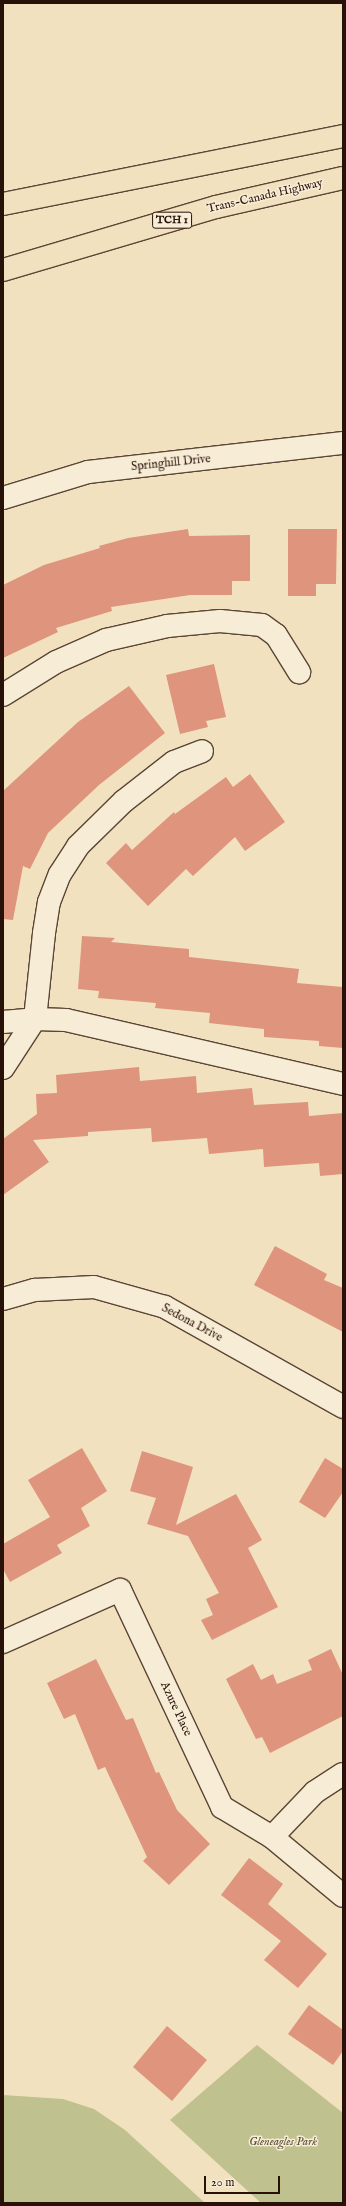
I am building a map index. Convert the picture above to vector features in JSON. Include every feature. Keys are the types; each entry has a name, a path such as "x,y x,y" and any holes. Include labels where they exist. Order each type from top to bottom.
{"highway":[{"path":"3,204 343,136"},
{"name":"Trans-Canada Highway","path":"3,270 216,207 343,178"}],"street":[{"name":"Springhill Drive","path":"3,498 88,472 343,443"},
{"path":"3,695 56,662 106,640 167,626 220,621 262,625 276,635 299,672"},
{"path":"3,1068 35,1019 44,933 49,902 60,874 78,846 124,801 174,762 202,751"},
{"path":"3,1022 35,1019 66,1020 343,1084"},
{"name":"Sedona Drive","path":"3,1299 35,1290 94,1287 165,1307 343,1407"},
{"name":"Azure Place","path":"3,1642 120,1590 222,1807 272,1837 343,1896"},
{"path":"272,1837 315,1792 343,1774"}],"green space":[{"name":"Gleneagles Park","path":"257,2045 343,2113 343,2203 261,2203 170,2120"},
{"path":"3,2095 63,2099 94,2109 125,2130 205,2203 3,2203"}],"building":[{"path":"188,529 189,536 250,535 250,581 232,581 232,595 190,595 111,607 112,611 56,628 58,632 3,658 3,585 44,565 100,548 99,546 128,538"},
{"path":"288,529 337,529 336,584 316,584 316,596 288,596"},
{"path":"214,664 226,717 206,721 208,727 180,734 166,675"},
{"path":"129,686 165,733 99,785 48,833 30,869 23,866 13,920 3,919 3,791 78,722"},
{"path":"250,774 285,822 245,851 235,837 193,876 186,869 148,906 106,863 126,843 132,850 174,812 175,814 226,777 233,787"},
{"path":"82,936 115,938 111,942 189,949 189,957 299,969 297,983 343,987 343,1048 319,1046 319,1041 264,1037 264,1029 209,1023 210,1013 155,1008 156,1003 98,998 99,991 78,989"},
{"path":"139,1067 140,1081 196,1076 197,1093 252,1088 254,1105 308,1102 309,1116 343,1113 343,1174 320,1176 319,1163 264,1167 263,1149 209,1154 207,1138 152,1142 151,1128 88,1132 88,1136 33,1140 49,1162 3,1195 3,1139 37,1114 36,1094 57,1093 56,1075"},
{"path":"275,1246 327,1274 324,1280 343,1288 343,1332 254,1285"},
{"path":"82,1448 107,1491 81,1508 90,1526 57,1545 62,1553 10,1582 3,1569 3,1544 50,1517 28,1480"},
{"path":"142,1451 193,1467 176,1525 236,1494 262,1540 248,1548 278,1607 212,1640 201,1620 213,1615 206,1599 219,1593 188,1536 147,1524 156,1498 130,1491"},
{"path":"325,1458 343,1469 343,1492 325,1518 299,1502"},
{"path":"331,1649 343,1675 343,1716 270,1753 262,1737 256,1739 226,1679 253,1664 261,1680 273,1674 277,1684 312,1670 308,1660"},
{"path":"96,1659 126,1720 133,1718 156,1773 159,1772 177,1810 210,1844 169,1885 143,1861 147,1857 105,1767 98,1770 75,1714 64,1719 47,1683"},
{"path":"249,1858 283,1884 268,1904 327,1954 298,1988 264,1960 281,1941 221,1895"},
{"path":"309,2005 343,2030 343,2051 333,2065 288,2034"},
{"path":"167,2026 207,2060 172,2101 133,2067"}]}
